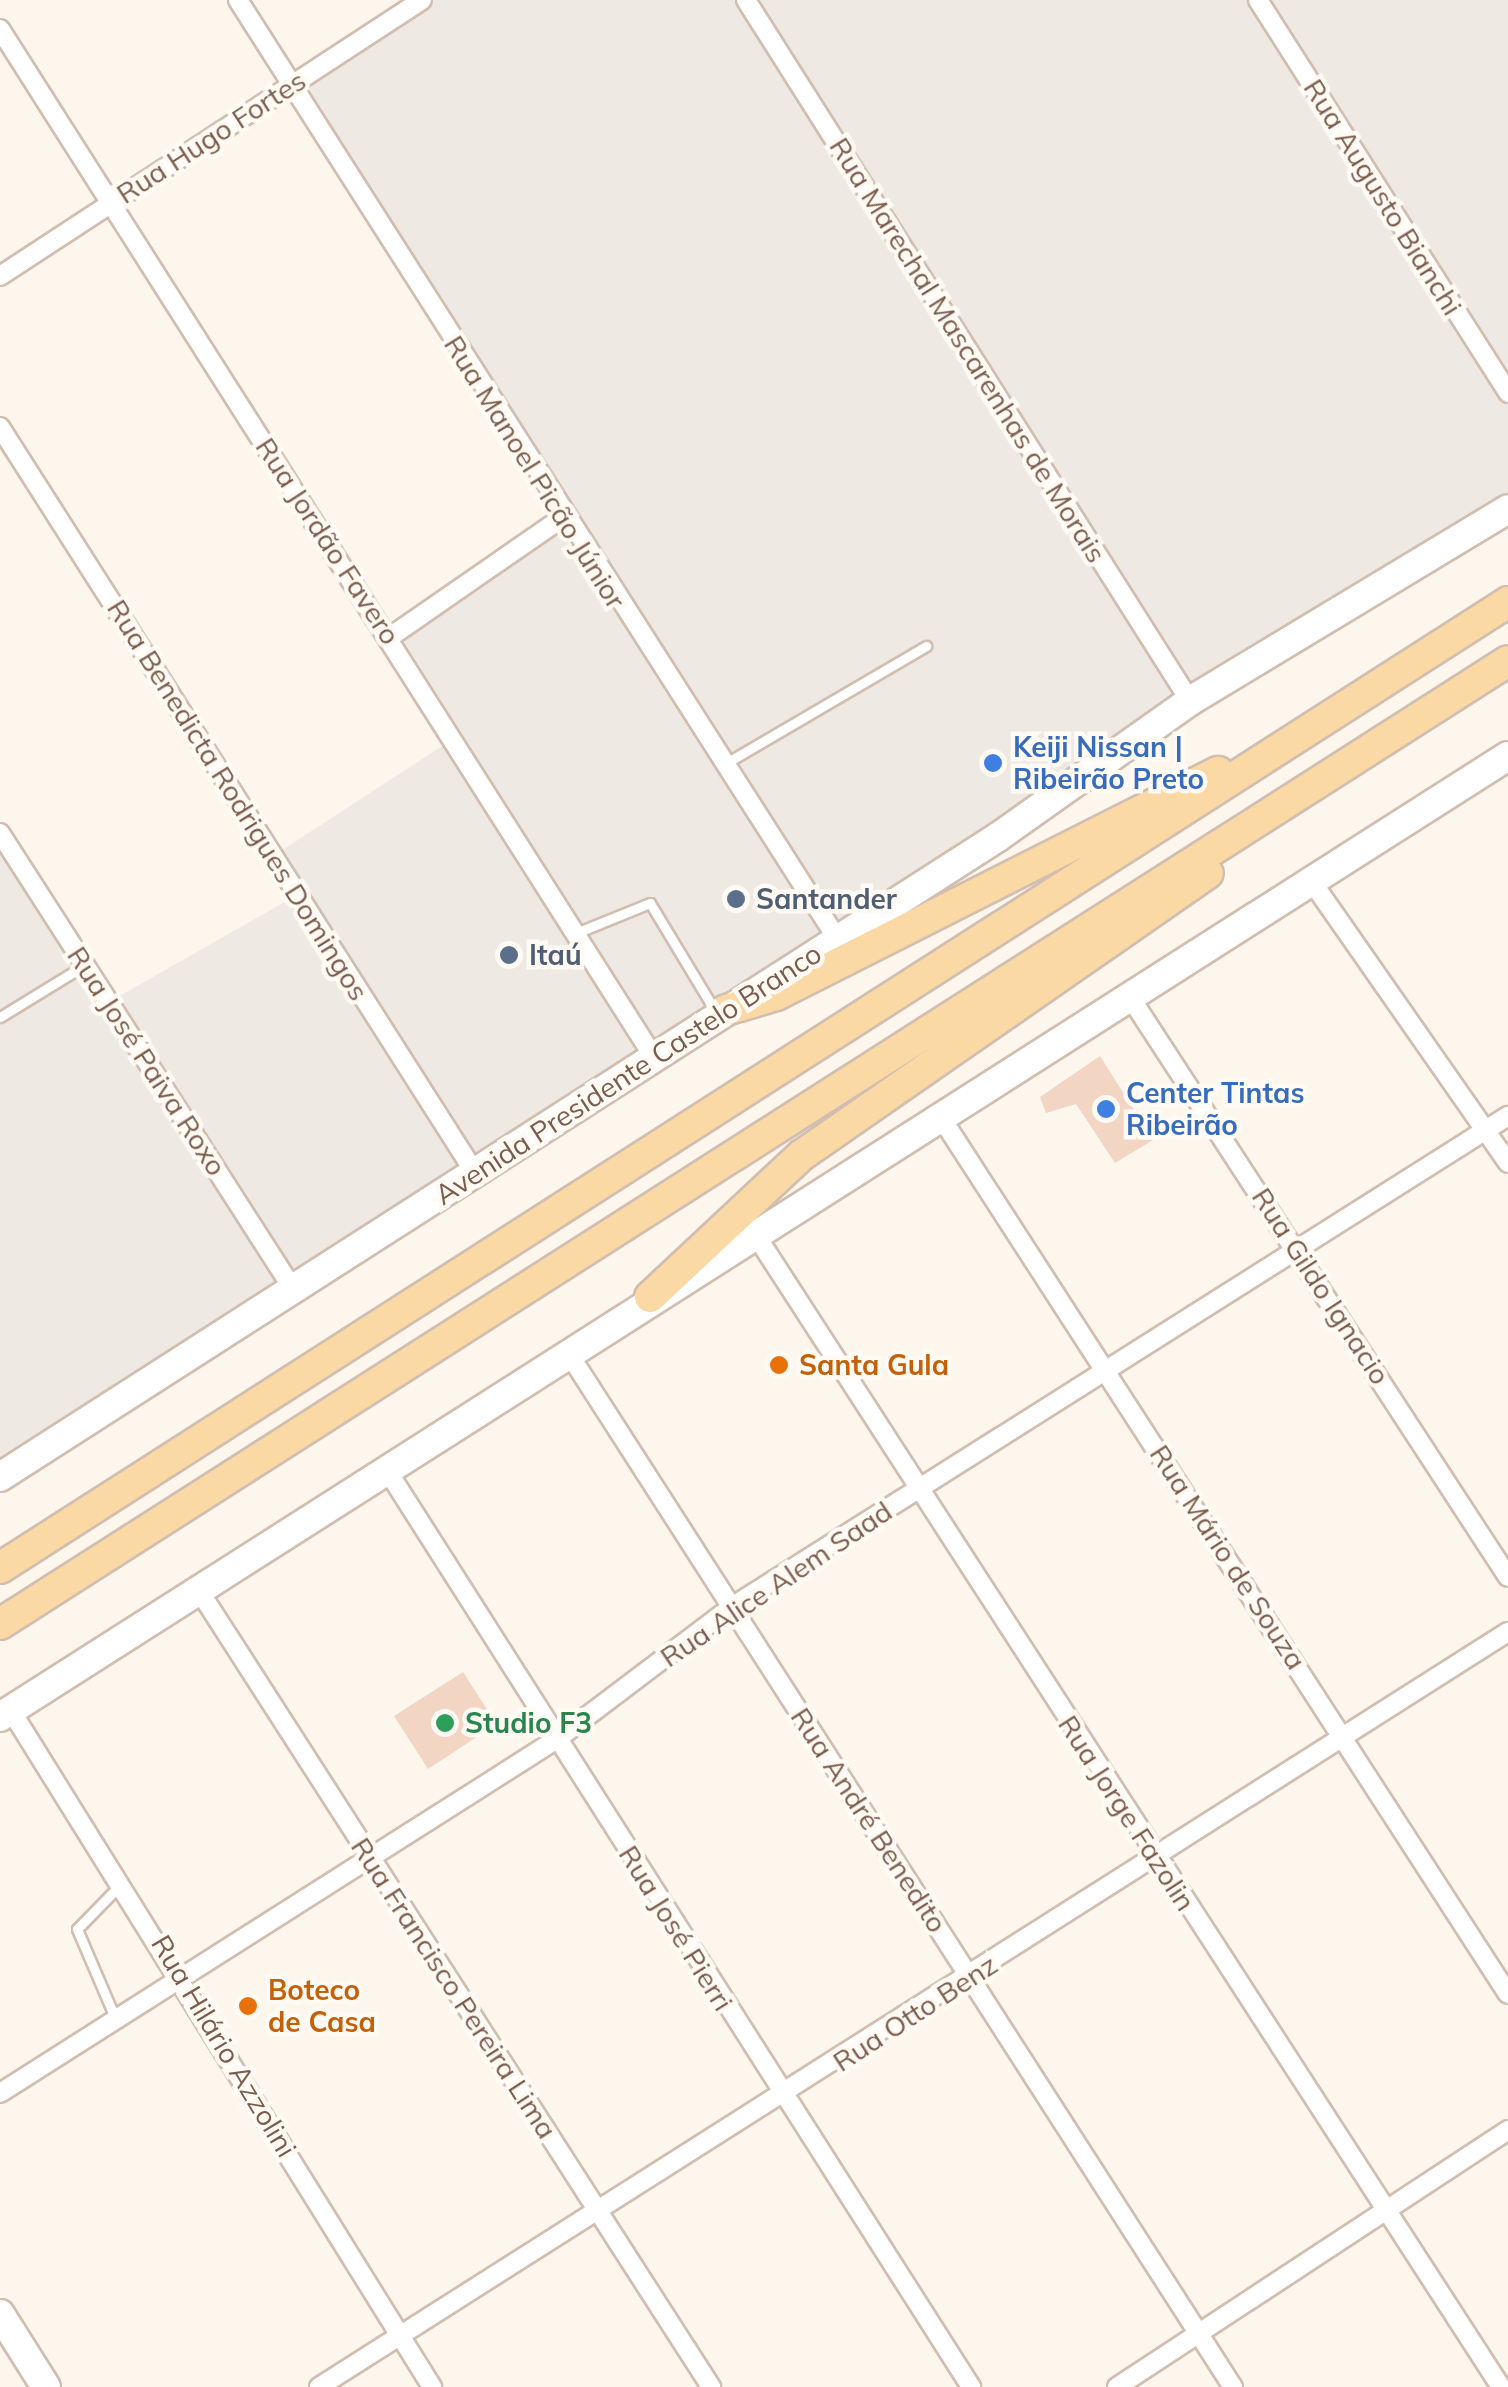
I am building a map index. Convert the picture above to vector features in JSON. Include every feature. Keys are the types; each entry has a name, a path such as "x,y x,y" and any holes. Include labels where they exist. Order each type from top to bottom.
{"main road":[{"name":"Avenida Presidente Castelo Branco","path":"0,1476 838,940 1190,701 1508,509"},
{"path":"0,1568 1508,602"},
{"path":"0,1624 1508,661"},
{"path":"722,1013 776,994 1145,803 1294,740"},
{"path":"650,1297 802,1155 1165,906 1366,752"},
{"path":"5,1713 386,1467 570,1354 650,1297 757,1237 944,1122 1310,879 1506,760"},
{"path":"0,2314 46,2387"}],"street":[{"name":"Rua Manoel Picão Júnior","path":"238,0 562,518 838,940"},
{"name":"Rua Hugo Fortes","path":"0,276 422,0"},
{"name":"Rua Marechal Mascarenhas de Morais","path":"746,0 1190,701"},
{"name":"Rua Augusto Bianchi","path":"1258,0 1508,393"},
{"name":"Rua Jordão Favero","path":"0,29 653,1056"},
{"name":"Rua Benedicta Rodrigues Domingos","path":"0,427 475,1173"},
{"path":"390,637 562,518"},
{"name":"Rua José Paiva Roxo","path":"0,832 293,1290"},
{"path":"1310,879 1508,1163"},
{"name":"Rua Gildo Ignacio","path":"1130,998 1508,1578"},
{"name":"Rua Alice Alem Saad","path":"0,2093 186,1980 557,1739 730,1608 1299,1253 1508,1116"},
{"name":"Rua Mário de Souza","path":"944,1122 1508,1994"},
{"name":"Rua Jorge Fazolin","path":"757,1237 1155,1859 1501,2387"},
{"name":"Rua André Benedito","path":"570,1354 1234,2387"},
{"name":"Rua José Pierri","path":"386,1467 971,2387"},
{"name":"Rua Francisco Pereira Lima","path":"198,1589 711,2387"},
{"name":"Rua Otto Benz","path":"319,2387 600,2215 1508,1632"},
{"name":"Rua Hilário Azzolini","path":"5,1713 186,1980 432,2387"},
{"path":"1117,2387 1508,2130"}],"lane":[{"path":"724,765 926,646"},
{"path":"576,933 650,903 722,1013"},
{"path":"0,1016 85,965"},
{"path":"117,2022 76,1929 123,1882"}],"shaded area":[{"path":"422,0 1508,0 1508,509 0,1477 0,832 109,1002 297,895 273,856 453,739 390,637 561,518 291,84"}],"building":[{"name":"Center Tintas Ribeirão","path":"1100,1056 1153,1140 1115,1163 1076,1104 1046,1113 1040,1097"},
{"name":"Studio F3","path":"463,1672 492,1717 489,1729 428,1769 394,1716"}],"place":[{"name":"Keiji Nissan | Ribeirão Preto","path":"993,763"},
{"name":"Santander","path":"736,899"},
{"name":"Itaú","path":"509,955"},
{"name":"Center Tintas Ribeirão","path":"1106,1109"},
{"name":"Santa Gula","path":"779,1365"},
{"name":"Studio F3","path":"445,1723"},
{"name":"Boteco de Casa","path":"248,2006"}]}
